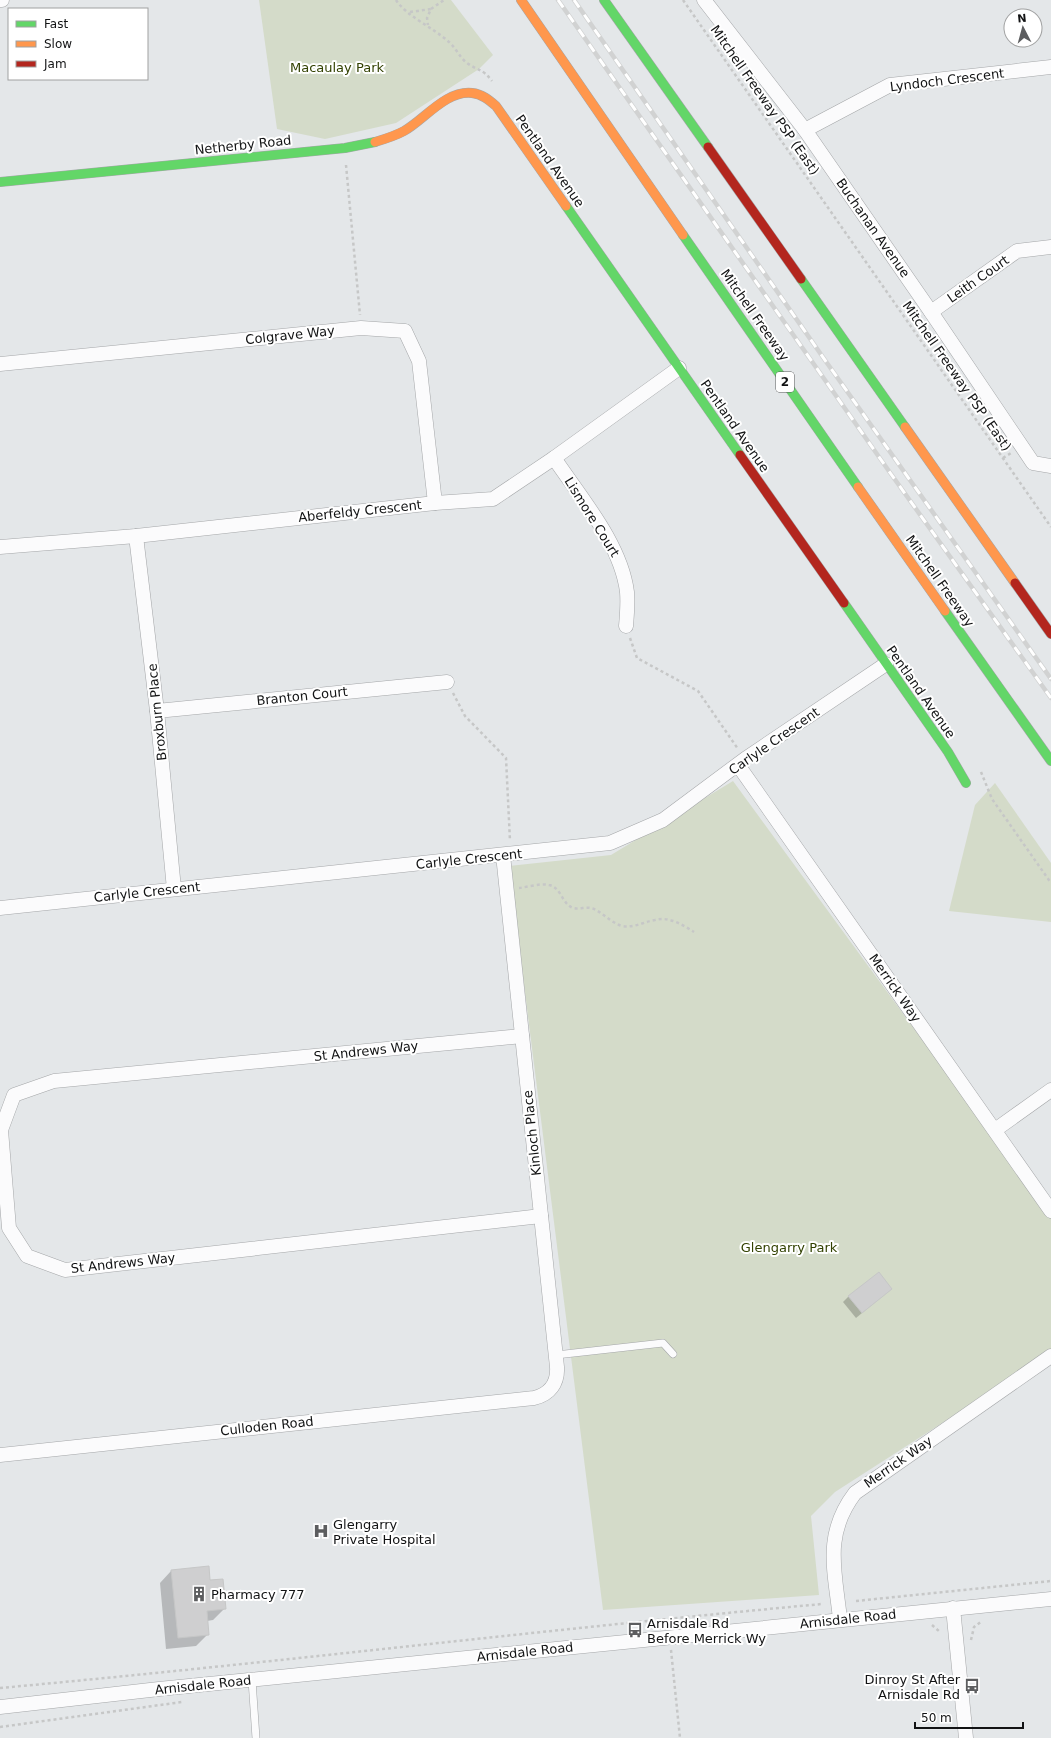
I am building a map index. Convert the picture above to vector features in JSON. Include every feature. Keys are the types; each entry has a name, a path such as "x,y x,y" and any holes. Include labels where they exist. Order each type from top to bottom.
{"main road":[{"name":"Mitchell Freeway","path":"521,0 870,505 1051,762"},
{"path":"604,0 1051,634"},
{"name":"Netherby Road","path":"0,182 345,148 388,138 405,131 456,95 475,93"},
{"name":"Pentland Avenue","path":"475,93 487,98 496,106 951,757 966,783"}],"street":[{"name":"Buchanan Avenue","path":"704,0 805,130 1033,462 1051,466"},
{"name":"Lyndoch Crescent","path":"805,130 890,85 1051,67"},
{"name":"Leith Court","path":"931,312 1017,251 1051,246"},
{"name":"Colgrave Way","path":"0,364 361,328 405,331 420,361 435,503"},
{"name":"Aberfeldy Crescent","path":"0,547 136,536 435,503 493,499 554,458 679,368"},
{"name":"Lismore Court","path":"554,458 606,536 618,559 627,592 626,626"},
{"name":"Broxburn Place","path":"136,536 157,711 174,889"},
{"name":"Carlyle Crescent","path":"0,908 610,843 663,820 742,762 886,664"},
{"name":"Branton Court","path":"157,711 448,682"},
{"name":"Merrick Way","path":"742,762 1051,1212"},
{"name":"Kinloch Place","path":"507,855 506,890 557,1374 556,1381 547,1392 534,1398"},
{"name":"St Andrews Way","path":"522,1036 54,1081 14,1095 1,1130 9,1228 27,1256 65,1270 540,1216"},
{"path":"995,1130 1051,1090"},
{"name":"Merrick Way","path":"840,1619 834,1535 842,1513 855,1493 1051,1356"},
{"name":"Culloden Road","path":"0,1455 534,1398"},
{"name":"Arnisdale Road","path":"0,1707 840,1619 1051,1599"},
{"path":"953,1608 966,1738"}],"lane":[{"path":"556,1355 663,1343 673,1354"},
{"path":"252,1680 256,1738"}],"path":[{"path":"409,12 431,9 444,0"},
{"name":"Mitchell Freeway PSP (East)","path":"683,0 1051,527"},
{"path":"428,26 427,18 431,9"},
{"path":"345,148 361,328"},
{"path":"626,626 637,658 698,691 742,762"},
{"path":"448,682 465,716 506,758 507,855"},
{"path":"506,890 549,885 555,887 567,904 574,908 589,907 595,909 613,922 622,926 634,926 654,920 664,919 678,923 694,932"},
{"path":"856,1600 1051,1581"},
{"path":"0,1688 121,1677 667,1618 822,1604"},
{"path":"665,1650 671,1648 680,1738"},
{"path":"0,1727 185,1702"}],"green space":[{"name":"Macaulay Park","path":"259,0 451,0 493,55 479,69 396,123 325,139 277,129"},
{"name":"Glengarry Park","path":"733,781 1051,1216 1051,1353 835,1492 811,1516 819,1595 603,1610 509,866 611,855"},
{"path":"995,783 1051,863 1051,922 949,911 975,805"}],"building":[{"path":"879,1272 892,1289 862,1313 848,1296"},
{"name":"Pharmacy 777","path":"209,1566 210,1580 223,1579 226,1609 207,1611 209,1635 178,1638 171,1570"}],"railway":[{"path":"558,0 891,474 1051,698"},
{"path":"574,0 827,363 1051,679"}],"traffic: fast":[{"path":"604,0 708,147"},
{"path":"0,182 345,148 375,142"},
{"path":"566,206 740,455"},
{"path":"683,235 858,487"},
{"path":"801,279 905,427"},
{"path":"844,603 948,752 966,783"},
{"path":"945,611 1051,761"}],"traffic: slow":[{"path":"521,0 683,235"},
{"path":"375,142 404,131 453,96 462,93 472,93 482,96 496,106 566,206"},
{"path":"905,427 1015,583"},
{"path":"858,487 945,611"}],"traffic: jam":[{"path":"708,147 801,279"},
{"path":"740,455 844,603"},
{"path":"1015,583 1051,634"}],"place":[{"name":"Glengarry Private Hospital","path":"321,1531"},
{"name":"Pharmacy 777","path":"199,1594"},
{"name":"Arnisdale Rd Before Merrick Wy","path":"635,1630"},
{"name":"Dinroy St After Arnisdale Rd","path":"972,1686"}]}
